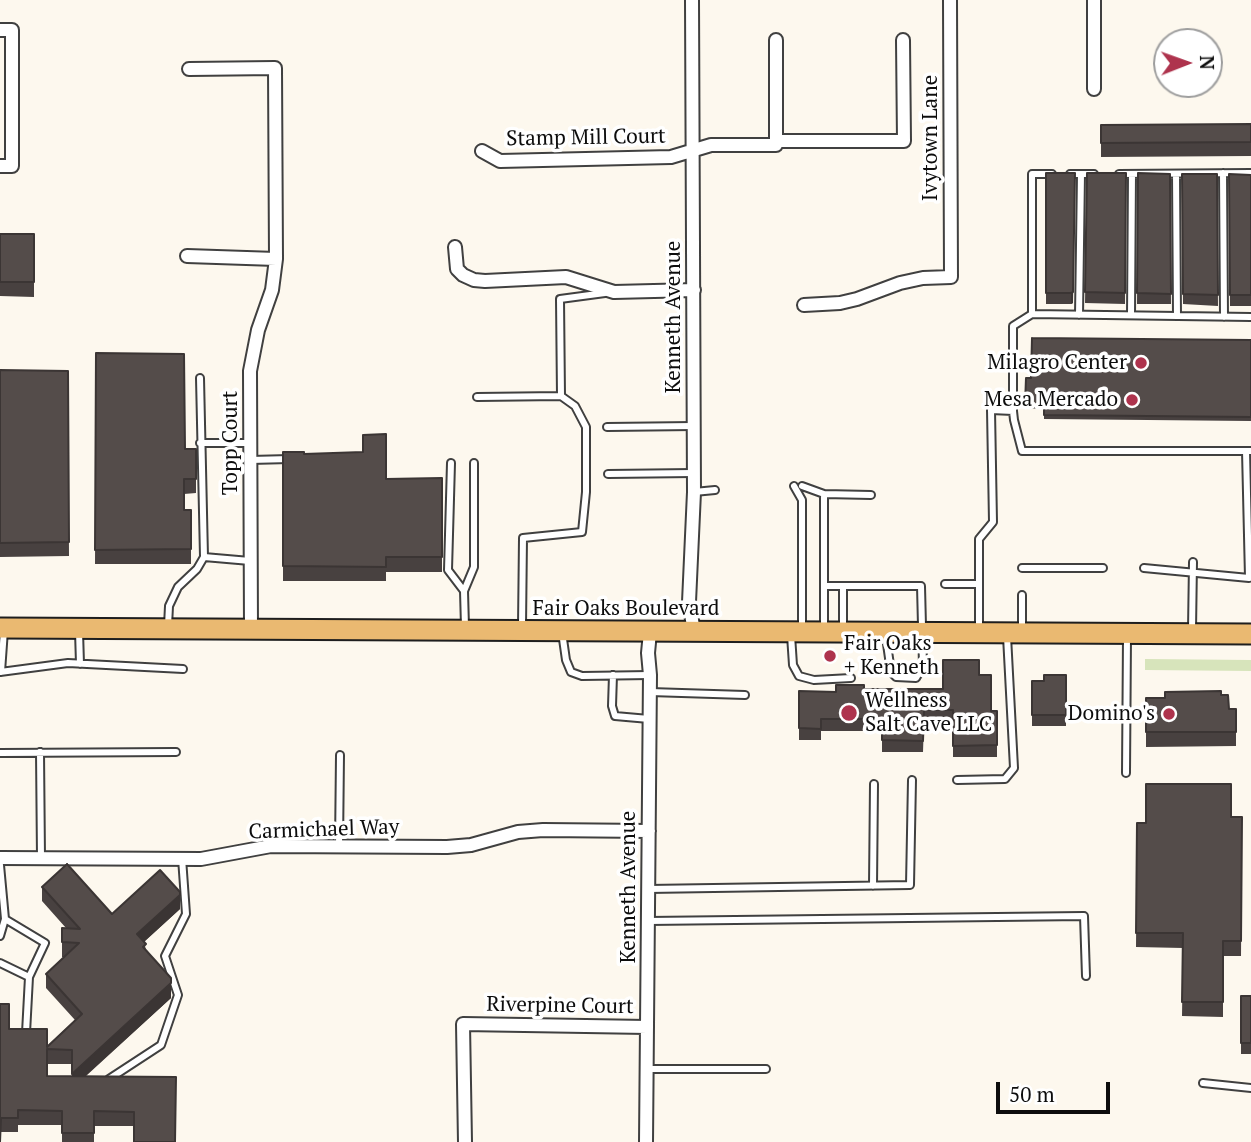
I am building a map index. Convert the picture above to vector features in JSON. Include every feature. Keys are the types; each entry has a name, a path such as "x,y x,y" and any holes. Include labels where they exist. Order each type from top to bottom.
{"main road":[{"name":"Fair Oaks Boulevard","path":"2,628 1251,634"}],"street":[{"name":"Kenneth Avenue","path":"692,0 694,492 690,602 694,632"},
{"name":"Ivytown Lane","path":"804,304 849,301 900,283 923,278 951,277 950,0"},
{"path":"1094,0 1094,89"},
{"path":"0,30 12,30 12,166 0,166"},
{"path":"776,40 776,141"},
{"name":"Stamp Mill Court","path":"482,151 500,161 671,157 711,145 776,145 776,141 904,141 903,40"},
{"name":"Topp Court","path":"189,69 275,68 275,259 272,290 252,350 250,371 250,630"},
{"path":"456,247 457,270 474,280 566,277 614,292 694,290"},
{"path":"187,256 275,259"},
{"name":"Kenneth Avenue","path":"646,1142 650,632"},
{"name":"Carmichael Way","path":"0,858 212,858 271,846 447,847 471,845 518,832 543,830 649,831"},
{"name":"Riverpine Court","path":"465,1142 464,1024 647,1027"}],"lane":[{"path":"1223,173 1224,317"},
{"path":"1032,314 1032,174 1251,173"},
{"path":"1079,315 1081,174"},
{"path":"1131,316 1132,174"},
{"path":"1176,174 1177,316"},
{"path":"561,396 560,299 614,292"},
{"path":"1144,568 1249,578 1249,451 1022,451 1013,411 1013,326 1032,314 1251,317"},
{"path":"168,629 169,606 178,587 197,569 204,557 200,378"},
{"path":"477,397 561,396 575,406 586,427 586,492 582,532 523,538 522,632"},
{"path":"979,634 979,539 993,522 991,410 1013,411"},
{"path":"607,427 694,426"},
{"path":"200,443 250,443"},
{"path":"250,460 302,458"},
{"path":"451,463 448,570 464,591"},
{"path":"465,629 464,591 474,566 474,463"},
{"path":"608,474 694,473"},
{"path":"794,486 802,500 793,665 799,676 814,680 851,678"},
{"path":"802,486 824,494 870,495"},
{"path":"694,492 715,490"},
{"path":"824,494 824,586 833,633"},
{"path":"204,557 250,561"},
{"path":"1192,635 1193,562"},
{"path":"1022,568 1103,568"},
{"path":"945,584 979,584"},
{"path":"824,586 921,586 920,634 923,666 916,678 896,677 891,671 886,634"},
{"path":"833,633 843,586"},
{"path":"957,779 1005,779 1014,768 1014,634 1022,594"},
{"path":"2,628 1,672 68,663 183,669"},
{"path":"79,629 80,664"},
{"path":"562,632 566,660 572,672 582,676 650,675"},
{"path":"1126,773 1127,635"},
{"path":"613,675 612,706 615,716 649,719"},
{"path":"650,692 745,695"},
{"path":"40,752 41,858"},
{"path":"0,753 176,752"},
{"path":"339,846 340,755"},
{"path":"648,889 910,885 912,780"},
{"path":"873,886 874,784"},
{"path":"109,1079 161,1045 178,995 165,956 186,914 182,859"},
{"path":"0,865 5,919 0,936"},
{"path":"648,921 1084,916 1086,976"},
{"path":"5,919 45,943 29,977 26,1033"},
{"path":"0,963 29,977"},
{"path":"647,1069 766,1069"},
{"path":"1203,1083 1251,1088"}],"green space":[{"path":"1145,659 1251,660 1251,671 1145,670"}],"building":[{"path":"1251,124 1251,142 1101,143 1101,125"},
{"path":"1046,173 1075,173 1071,293 1046,293"},
{"path":"1087,173 1126,173 1125,293 1085,292"},
{"path":"1138,173 1170,174 1171,294 1137,293"},
{"path":"1182,174 1217,174 1218,295 1183,294"},
{"path":"1229,174 1251,175 1251,295 1230,295"},
{"path":"0,234 34,234 34,282 0,282"},
{"name":"Milagro Center","path":"1032,338 1251,340 1251,417 1044,415 1044,405 1025,405 1026,378 1031,378"},
{"path":"96,353 184,354 185,449 196,449 196,479 184,479 184,510 191,510 191,549 95,550"},
{"path":"0,370 68,371 69,542 0,543"},
{"path":"386,434 386,479 442,478 442,557 386,557 386,567 283,566 283,452 363,452 363,435"},
{"path":"943,660 979,660 979,675 991,675 991,711 997,711 997,745 953,746 953,710 924,710 923,741 882,740 882,719 821,719 821,729 799,728 799,691 836,692 836,685 864,685 864,689 943,689"},
{"path":"1044,675 1066,675 1066,715 1032,715 1032,681 1044,681"},
{"path":"1221,691 1221,695 1228,695 1229,709 1236,709 1236,732 1146,732 1146,698 1165,698 1165,692"},
{"path":"1146,784 1231,784 1231,817 1242,817 1241,941 1223,941 1223,1002 1182,1002 1183,933 1136,933 1137,823 1146,823"},
{"path":"67,864 112,914 160,870 180,895 137,934 146,944 143,947 171,978 171,983 72,1074 72,1050 47,1049 47,1076 176,1077 175,1142 134,1142 134,1112 94,1111 94,1133 62,1133 62,1111 18,1110 18,1118 1,1118 0,1142 0,1004 9,1004 9,1029 47,1029 47,1047 82,1014 46,974 79,943 62,942 62,928 80,929 42,887"},
{"path":"1241,996 1251,996 1251,1043 1241,1043"}],"place":[{"name":"Milagro Center","path":"1141,363"},
{"name":"Mesa Mercado","path":"1132,400"},
{"name":"Fair Oaks + Kenneth","path":"830,656"},
{"name":"Wellness Salt Cave LLC","path":"849,713"},
{"name":"Domino's","path":"1169,714"}]}
